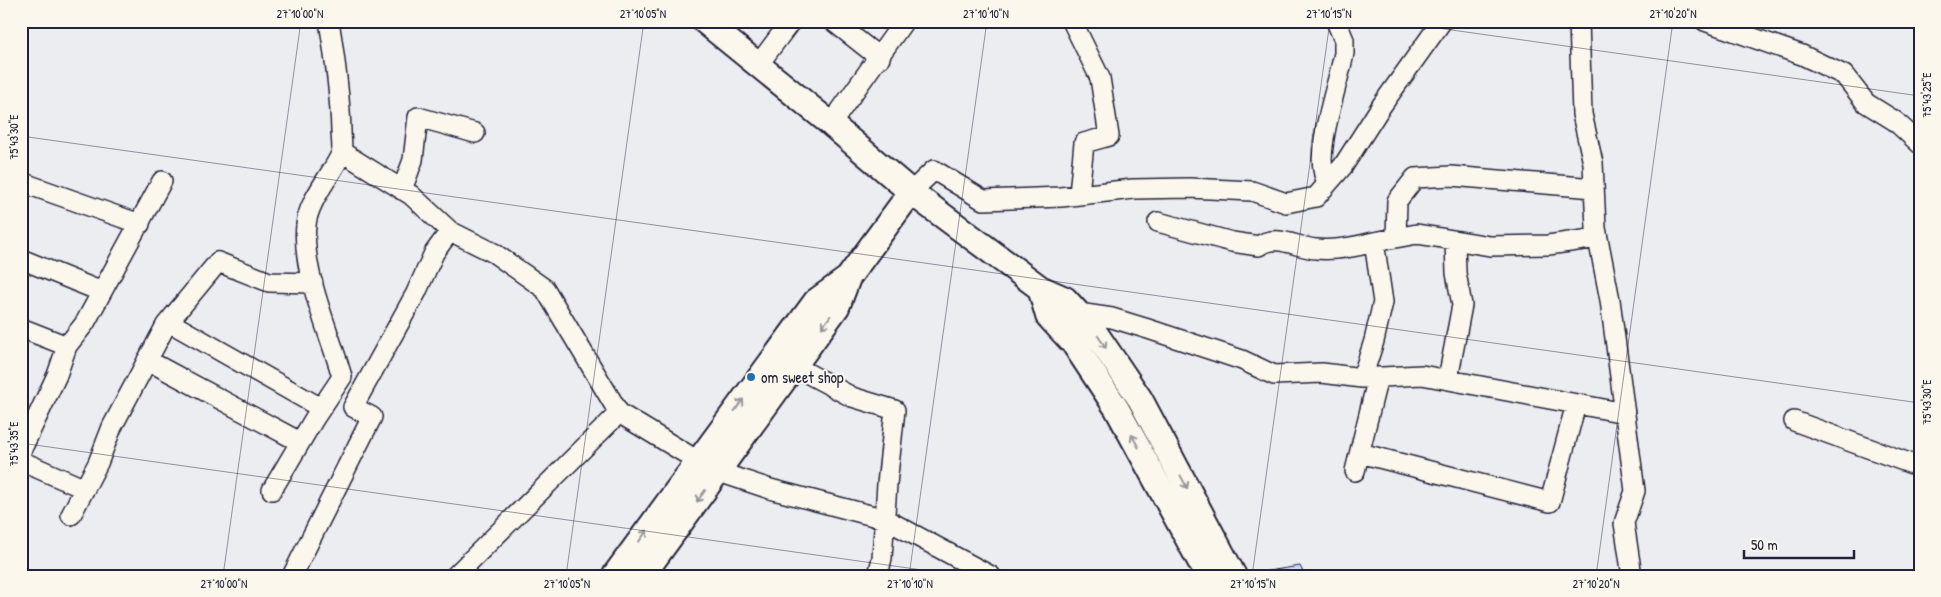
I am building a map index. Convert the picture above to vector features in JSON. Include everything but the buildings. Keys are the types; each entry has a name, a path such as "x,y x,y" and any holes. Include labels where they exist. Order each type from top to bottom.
{"main road":[{"path":"704,21 832,124 911,192 1040,288 1065,300 1078,313 1094,331 1140,400 1190,518 1208,576"},
{"path":"614,576 794,366 836,307 848,278 911,192"},
{"path":"642,576 708,466 816,301 848,278"},
{"path":"1040,288 1048,316 1074,344 1190,518 1234,576"}],"street":[{"path":"272,490 321,408 342,377 332,338 318,303 313,283 308,259 306,224 318,193 342,152 338,67 329,21"},
{"path":"758,65 792,21"},
{"path":"833,21 880,58"},
{"path":"832,124 880,58 904,21"},
{"path":"1072,21 1100,78 1109,136 1084,143 1079,194"},
{"path":"1328,183 1322,171 1324,139 1344,53 1344,40 1336,21"},
{"path":"911,192 934,170 983,200 1005,201 1133,188 1252,191 1286,202 1316,197 1344,166 1382,105 1442,21"},
{"path":"1579,21 1582,114 1594,163 1598,238 1610,300 1635,491 1624,523 1632,576"},
{"path":"1705,21 1802,55 1844,75 1866,103 1895,121 1920,144"},
{"path":"402,190 413,160 418,117 475,133"},
{"path":"342,152 428,209 450,231 494,253 545,289 619,413 708,466 770,489 885,519 991,576"},
{"path":"1396,238 1397,201 1415,178 1452,176 1594,188"},
{"path":"21,451 57,375 67,346 85,323 162,181"},
{"path":"21,182 140,224"},
{"path":"1158,222 1232,242 1259,246 1266,241 1273,240 1315,249 1347,249 1417,234 1490,246 1548,245 1598,238"},
{"path":"292,576 372,417 352,407 416,293 434,253 450,231"},
{"path":"1448,379 1462,305 1456,273 1455,241"},
{"path":"1374,242 1383,302 1374,341 1358,462 1550,502 1576,404"},
{"path":"21,259 102,292"},
{"path":"71,515 85,489 112,426 169,322 218,262 269,282 313,283"},
{"path":"1078,313 1112,318 1148,329 1242,360 1274,375 1322,373 1370,378 1422,375 1626,413"},
{"path":"169,322 321,408"},
{"path":"21,328 67,346"},
{"path":"147,360 300,442"},
{"path":"794,366 852,397 895,410 882,558 878,576"},
{"path":"455,576 619,413"},
{"path":"1794,421 1920,467"},
{"path":"21,461 85,489"}],"place":[{"name":"om sweet shop","path":"751,377"}]}
